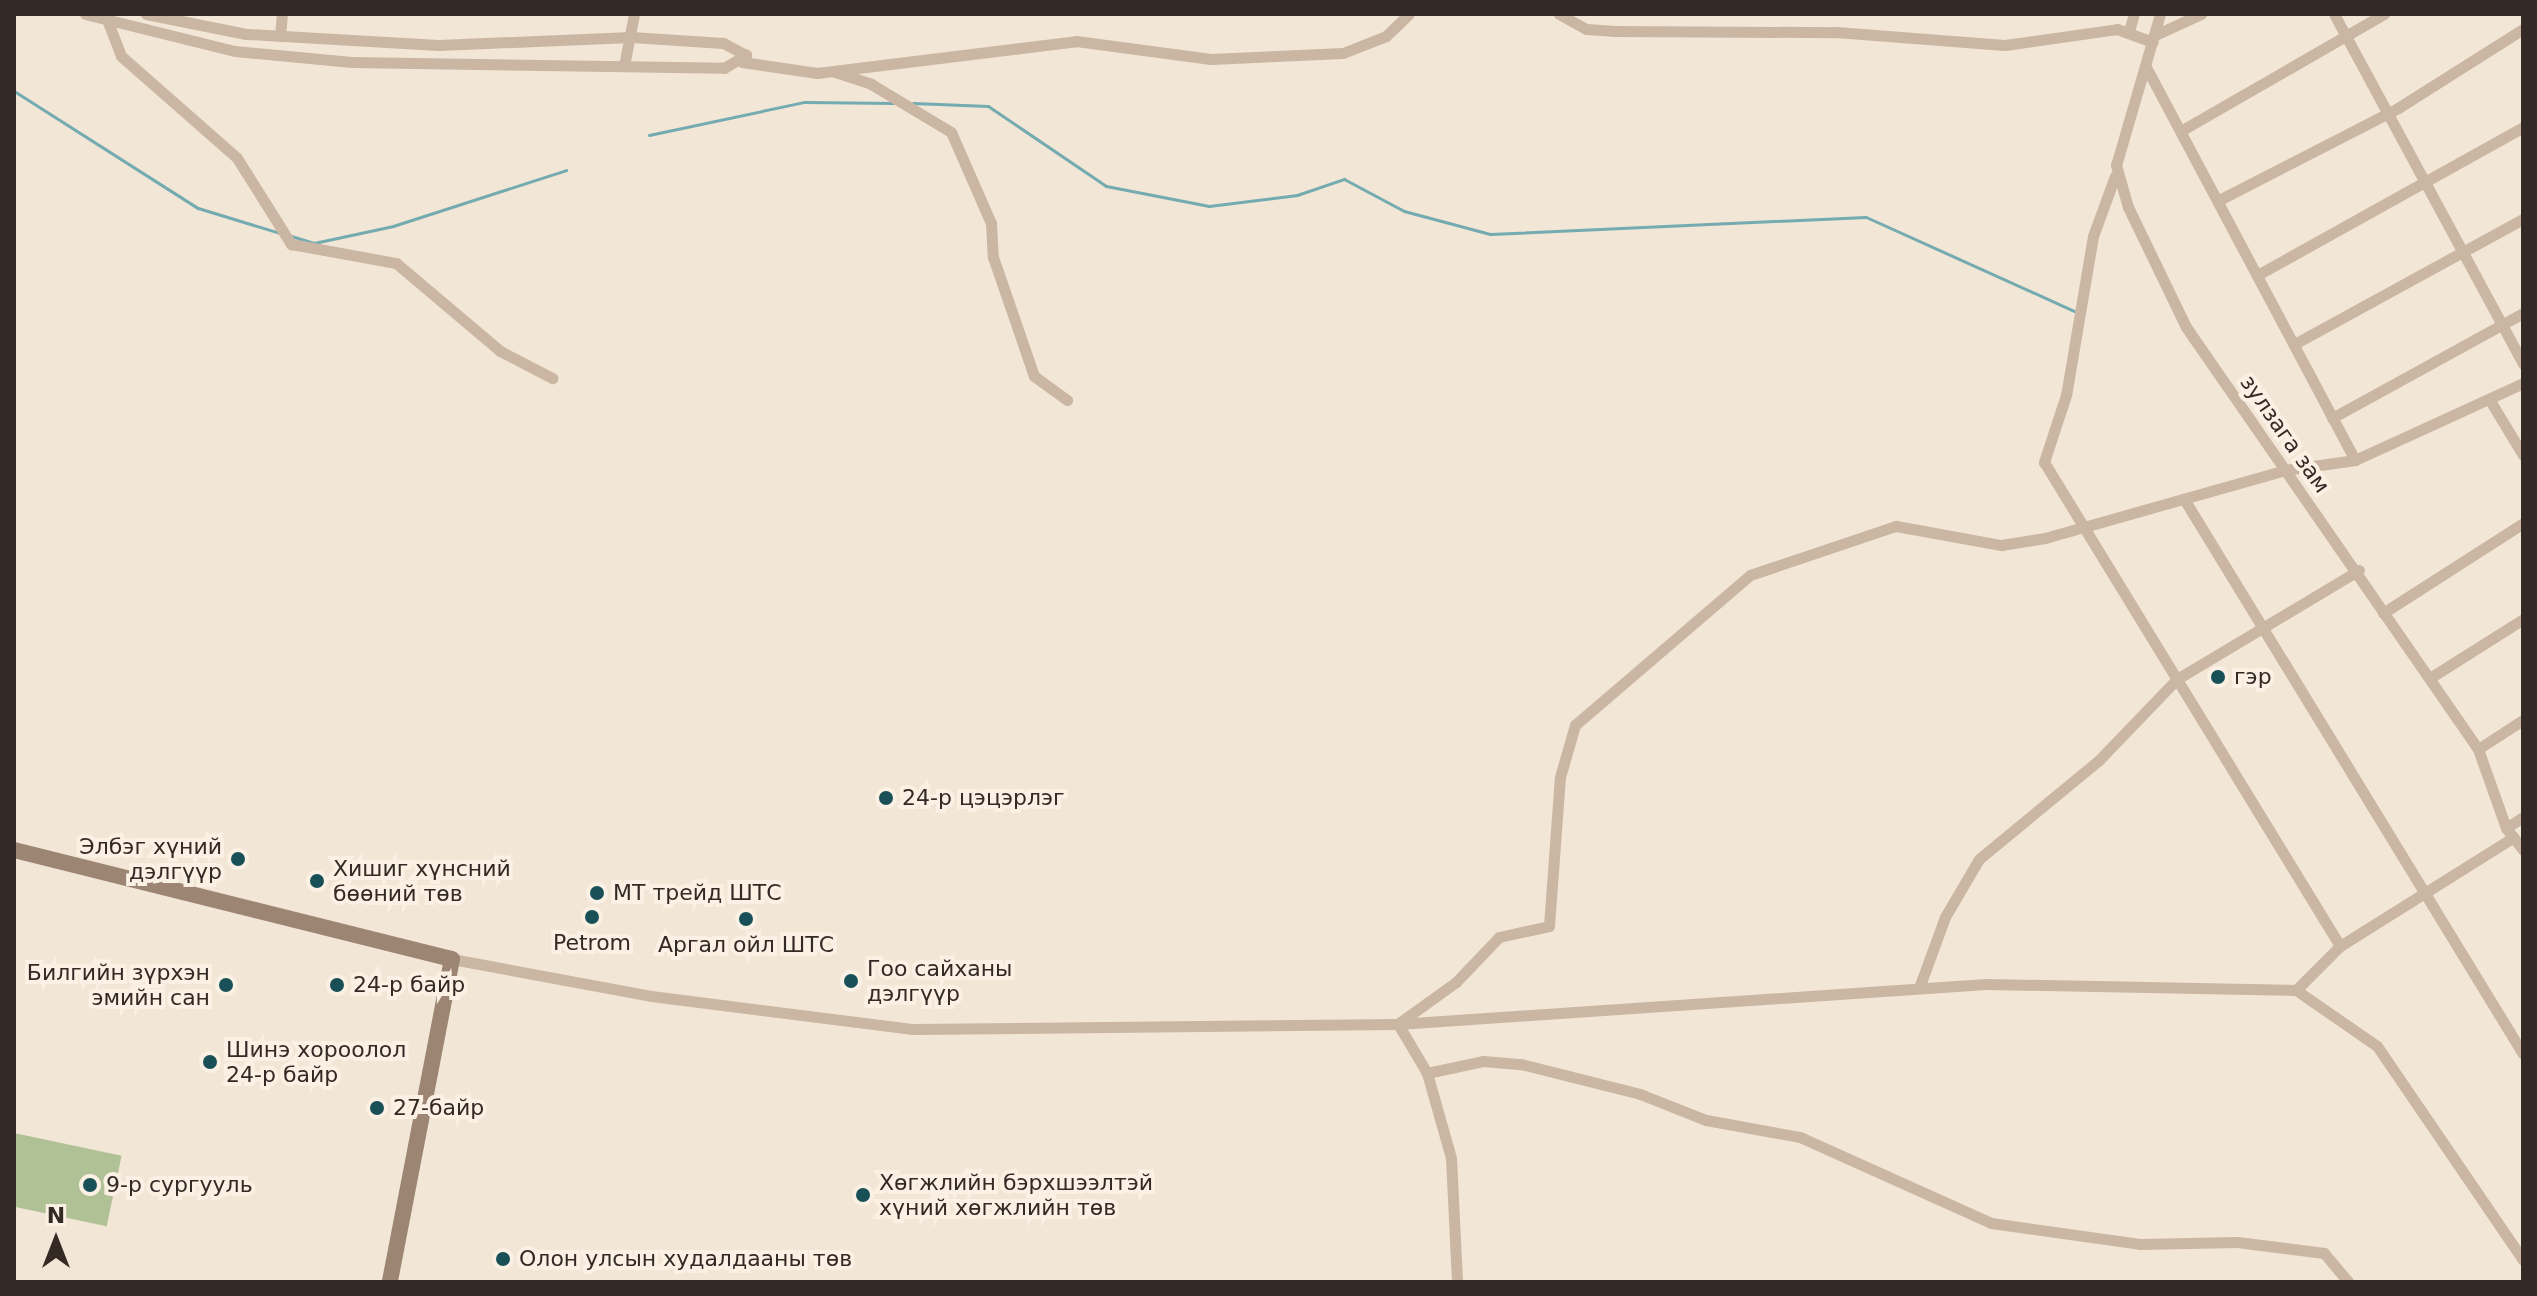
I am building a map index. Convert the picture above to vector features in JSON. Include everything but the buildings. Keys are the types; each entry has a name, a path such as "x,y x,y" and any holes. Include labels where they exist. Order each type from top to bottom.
{"street":[{"path":"85,14 235,51 351,62 624,66 742,62 831,71 871,84 951,132 991,223 993,257 1034,376 1067,400"},
{"path":"146,14 280,36 438,45 631,37 740,46 742,62"},
{"path":"280,36 282,14"},
{"path":"624,66 634,14"},
{"path":"831,71 1076,41 1211,59 1343,53 1386,36 1409,14"},
{"path":"1559,14 1586,29 1836,32 2005,45 2082,28 2129,31 2154,39 2201,14"},
{"path":"2129,31 2134,14"},
{"path":"2160,14 2075,317 2066,395 2045,447 2051,477 2085,527 2340,946"},
{"path":"2334,14 2424,182 2465,251 2523,364"},
{"path":"2184,129 2384,14"},
{"path":"108,22 121,56 237,158 291,244 396,263 500,351 552,378"},
{"path":"2221,199 2387,111 2523,29"},
{"path":"2146,67 2184,129 2298,342 2332,418 2355,460"},
{"path":"2261,273 2523,127"},
{"name":"зулзага зам","path":"2115,176 2186,327 2359,570 2383,613 2433,676 2478,749 2510,832 2523,850"},
{"path":"2298,342 2523,219"},
{"path":"2332,418 2523,313"},
{"name":"зулзага зам","path":"1398,1024 1456,982 1499,937 1549,926 1560,777 1575,725 1750,575 1896,526 2001,545 2085,527 2285,470 2355,460 2523,383"},
{"path":"2489,399 2523,455"},
{"path":"2184,499 2257,627 2523,1054"},
{"path":"2383,613 2523,523"},
{"path":"1919,988 1945,917 1979,859 2099,760 2177,679 2257,627 2359,570"},
{"path":"2433,676 2523,619"},
{"path":"2478,749 2523,720"},
{"path":"2296,990 2340,946 2510,832 2523,817"},
{"path":"14,850 452,959 651,996 913,1029 1398,1024 1919,988 2074,982 2296,990 2377,1046 2512,1250 2523,1260"},
{"path":"390,1282 452,959"},
{"path":"1398,1024 1427,1073 1451,1158 1457,1282"},
{"path":"1427,1073 1483,1061 1521,1064 1640,1094 1706,1120 1800,1137 1991,1223 2140,1244 2237,1242 2324,1253 2348,1282"},
{"path":"2512,1250 2523,1242"}],"green space":[{"path":"14,1133 122,1156 107,1226 14,1207"}],"waterway":[{"path":"14,91 198,208 280,233"},
{"path":"649,135 804,102 894,103"},
{"path":"913,103 988,106 1106,186 1209,206 1297,195 1344,179 1404,211 1490,234 1866,217 2074,311"},
{"path":"291,236 314,243 393,226 566,170"}],"place":[{"name":"гэр","path":"2218,677"},
{"name":"24-р цэцэрлэг","path":"886,798"},
{"name":"Элбэг хүний дэлгүүр","path":"238,859"},
{"name":"Хишиг хүнсний бөөний төв","path":"317,881"},
{"name":"МТ трейд ШТС","path":"597,893"},
{"name":"Petrom","path":"592,917"},
{"name":"Аргал ойл ШТС","path":"746,919"},
{"name":"Гоо сайханы дэлгүүр","path":"851,981"},
{"name":"Билгийн зүрхэн эмийн сан","path":"226,985"},
{"name":"24-р байр","path":"337,985"},
{"name":"Шинэ хороолол 24-р байр","path":"210,1062"},
{"name":"27-байр","path":"377,1108"},
{"name":"9-р сургууль","path":"90,1185"},
{"name":"Хөгжлийн бэрхшээлтэй хүний хөгжлийн төв","path":"863,1195"},
{"name":"Олон улсын худалдааны төв","path":"503,1259"}]}
